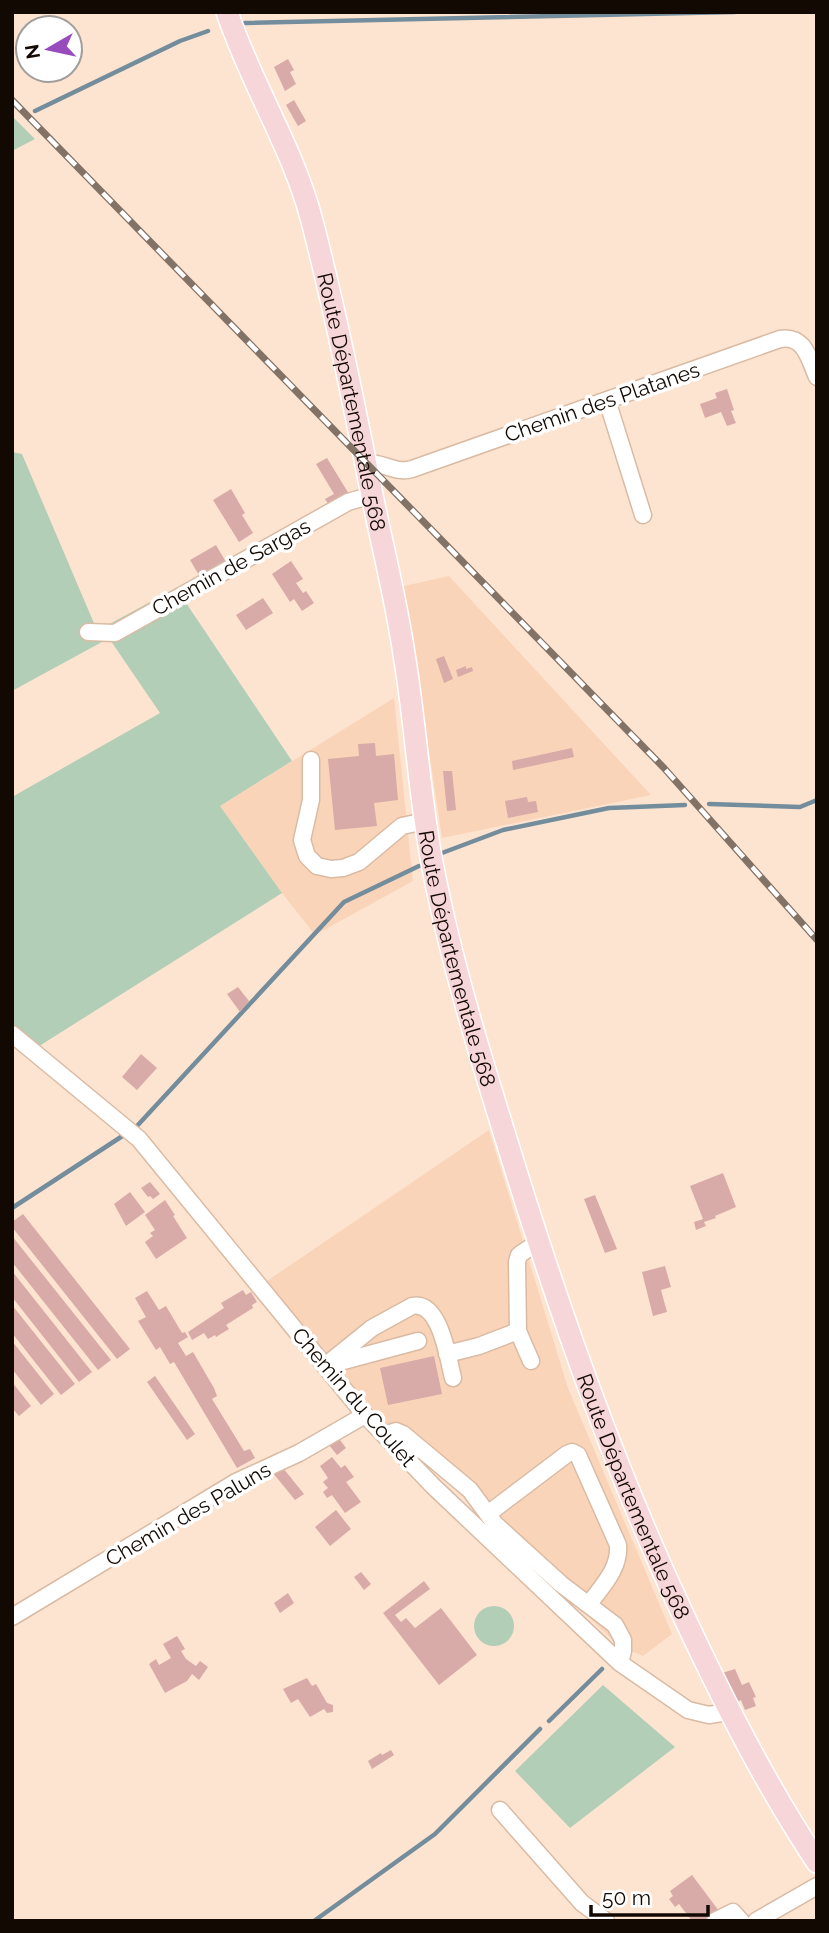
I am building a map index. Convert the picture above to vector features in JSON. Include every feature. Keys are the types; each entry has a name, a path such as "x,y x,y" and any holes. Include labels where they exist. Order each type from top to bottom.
{"main road":[{"name":"Route Départementale 568","path":"228,12 250,69 299,178 331,300 404,651 425,821 455,969 538,1242 585,1382 660,1567 728,1712 764,1777 817,1862"}],"street":[{"name":"Chemin des Platanes","path":"366,463 377,463 396,471 405,471 780,339 796,339 802,345 817,377"},
{"path":"607,400 643,515"},
{"name":"Chemin de Sargas","path":"88,632 115,633 348,502 372,495"},
{"path":"311,760 311,800 302,840 307,856 317,866 343,868 359,862 402,826 425,821"},
{"name":"Chemin du Coulet","path":"12,1034 139,1139 365,1415 433,1486 620,1663 688,1710 709,1715 728,1712"},
{"path":"531,1361 518,1331 517,1262 523,1250 538,1242"},
{"path":"325,1366 372,1328 412,1306 419,1305 427,1307 433,1315 453,1378"},
{"path":"447,1354 479,1346 518,1331"},
{"path":"325,1366 418,1341"},
{"name":"Chemin des Paluns","path":"12,1617 236,1482 299,1453 365,1415"},
{"path":"384,1435 396,1431 403,1434 470,1490 495,1524 561,1584 615,1625 621,1632 623,1651 620,1663"},
{"path":"489,1513 566,1454 572,1452 578,1455 618,1545 619,1558 589,1604"},
{"path":"500,1810 582,1903 606,1921"},
{"path":"756,1921 817,1886"},
{"path":"715,1921 733,1912 741,1921"}],"shaded area":[{"path":"449,576 651,795 442,838 404,586"},
{"path":"394,698 413,881 315,935 220,806"},
{"path":"489,1130 568,1388 672,1634 643,1656 619,1646 384,1422 264,1283"}],"green space":[{"path":"12,116 35,139 12,151"},
{"path":"12,452 22,454 102,642 12,691"},
{"path":"176,588 292,761 220,806 282,893 25,1055 12,1044 12,797 160,713 102,628"},
{"path":"494,1606 502,1607 508,1612 513,1618 513,1634 508,1640 502,1645 494,1646 486,1645 480,1640 475,1634 474,1626 475,1618 480,1612 486,1607"},
{"path":"603,1685 675,1747 570,1828 515,1771"}],"building":[{"path":"288,59 294,70 290,72 296,84 285,91 274,67"},
{"path":"294,100 306,121 298,126 286,105"},
{"path":"727,389 736,423 727,426 721,412 705,418 700,404 717,398 715,393"},
{"path":"327,458 349,494 329,505 325,499 334,494 316,464"},
{"path":"231,489 253,533 239,542 213,500"},
{"path":"216,545 226,562 200,577 190,560"},
{"path":"291,561 303,579 296,583 314,603 302,611 294,599 290,602 272,574"},
{"path":"263,598 273,613 246,630 236,615"},
{"path":"444,656 453,679 444,683 436,659"},
{"path":"466,666 466,669 472,667 473,671 458,677 456,670"},
{"path":"375,743 376,756 394,754 398,800 374,803 377,826 335,830 328,759 359,756 358,744"},
{"path":"572,748 574,757 513,770 512,761"},
{"path":"443,771 452,771 456,810 447,811"},
{"path":"527,797 528,802 536,801 538,812 508,818 505,801"},
{"path":"238,987 249,1001 240,1012 227,994"},
{"path":"141,1054 157,1068 137,1090 122,1077"},
{"path":"723,1173 736,1207 704,1222 706,1226 696,1230 694,1222 703,1219 690,1186"},
{"path":"150,1182 160,1194 153,1199 141,1188"},
{"path":"130,1192 145,1212 126,1226 114,1204"},
{"path":"595,1195 617,1249 605,1253 584,1199"},
{"path":"165,1200 187,1238 156,1259 145,1242 153,1236 150,1233 155,1230 145,1215"},
{"path":"23,1214 130,1349 117,1359 12,1227 12,1222"},
{"path":"12,1236 111,1360 98,1370 12,1262"},
{"path":"665,1266 671,1287 661,1290 667,1312 653,1316 642,1272"},
{"path":"12,1271 92,1372 79,1382 12,1297"},
{"path":"243,1290 246,1295 251,1292 257,1302 252,1305 253,1308 226,1325 229,1329 216,1337 215,1335 208,1339 204,1333 192,1340 188,1332 224,1308 221,1303"},
{"path":"147,1291 159,1310 166,1306 182,1333 185,1332 188,1337 178,1343 186,1356 193,1352 214,1388 217,1396 212,1399 244,1451 250,1449 255,1458 237,1468 174,1362 170,1364 160,1347 156,1350 138,1321 146,1317 135,1298"},
{"path":"12,1305 75,1384 61,1395 12,1333"},
{"path":"12,1341 54,1394 41,1405 12,1369"},
{"path":"434,1356 442,1394 388,1405 380,1368"},
{"path":"155,1376 195,1434 187,1440 147,1382"},
{"path":"12,1382 31,1406 19,1416 12,1408"},
{"path":"340,1440 346,1448 337,1455 329,1445"},
{"path":"332,1457 341,1468 345,1465 354,1477 346,1482 361,1502 345,1513 332,1495 327,1498 323,1492 328,1488 323,1482 328,1478 320,1466"},
{"path":"283,1468 304,1494 295,1500 273,1473"},
{"path":"336,1510 351,1529 330,1546 315,1527"},
{"path":"361,1572 371,1584 364,1590 354,1577"},
{"path":"424,1581 430,1589 395,1615 401,1622 406,1618 415,1628 441,1608 477,1655 439,1685 383,1613"},
{"path":"288,1593 294,1603 280,1613 274,1603"},
{"path":"177,1636 185,1649 181,1651 186,1659 196,1666 200,1661 208,1667 199,1680 192,1674 187,1681 165,1693 149,1664 156,1659 159,1665 171,1658 163,1644"},
{"path":"735,1669 742,1685 749,1682 756,1697 753,1698 756,1706 745,1710 741,1700 737,1702 722,1673"},
{"path":"307,1678 312,1686 316,1684 327,1703 333,1705 333,1712 327,1713 324,1709 310,1717 298,1699 291,1703 283,1689"},
{"path":"391,1750 394,1755 372,1769 368,1761"},
{"path":"692,1875 719,1911 706,1921 692,1921 679,1904 675,1907 669,1899 673,1896 670,1891"}],"waterway":[{"path":"245,23 735,12"},
{"path":"35,111 180,41 208,31"},
{"path":"709,804 800,807 817,800"},
{"path":"442,853 503,830 609,808 685,805"},
{"path":"137,1126 344,902 419,866"},
{"path":"12,1208 124,1135"},
{"path":"549,1721 602,1669"},
{"path":"314,1921 435,1834 540,1729"}],"railway":[{"path":"12,100 664,768 817,940"}]}
